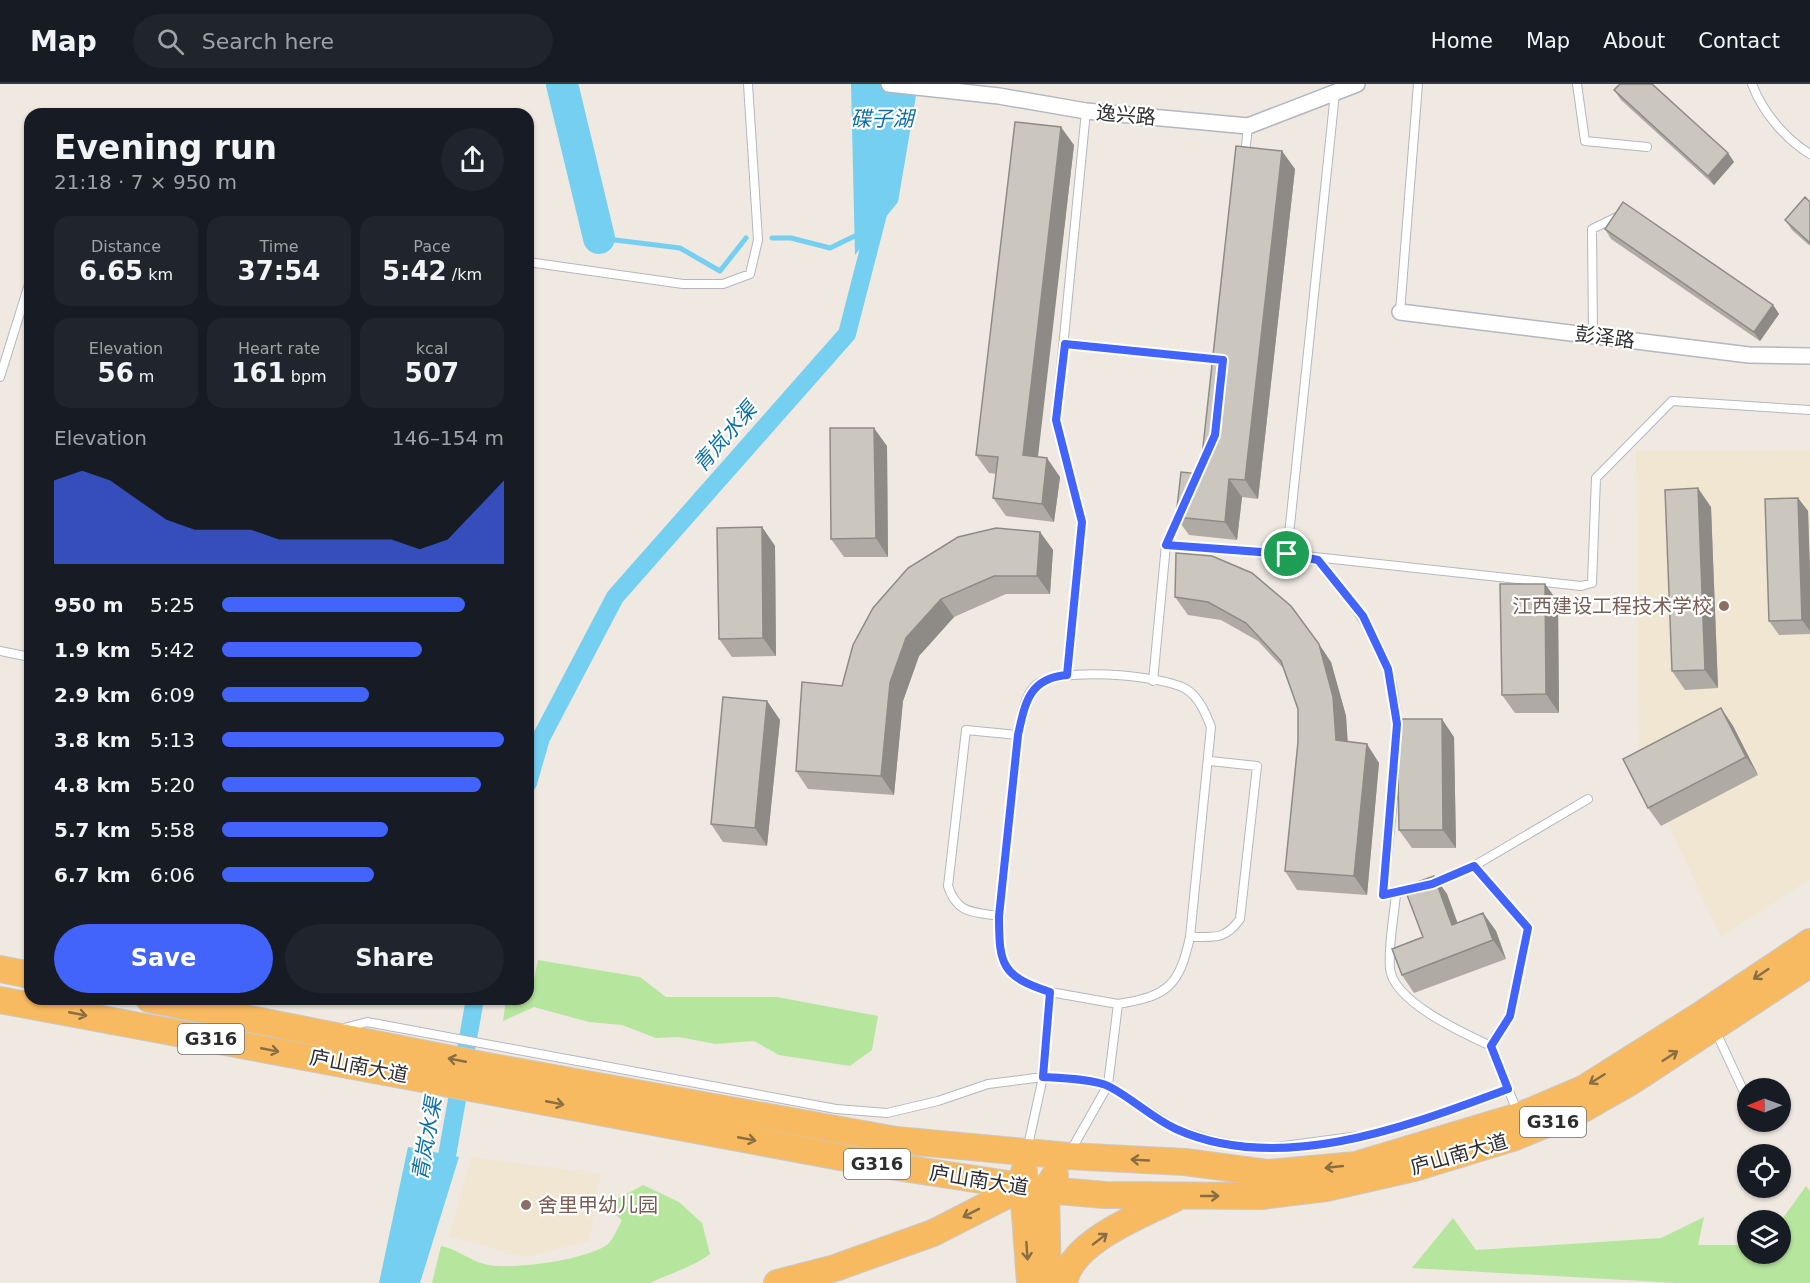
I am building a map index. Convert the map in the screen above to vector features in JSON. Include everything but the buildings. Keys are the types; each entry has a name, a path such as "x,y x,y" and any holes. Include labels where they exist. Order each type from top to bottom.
{"highway":[{"name":"庐山南大道","path":"38,1005 426,1056 496,1057 896,1140 1068,1156 1185,1162 1267,1173 1356,1165 1519,1116 1583,1089 1810,942"},
{"name":"庐山南大道","path":"179,1005 426,1056 497,1092 883,1165 1034,1188 1179,1196 1262,1196 1326,1188 1413,1168 1515,1137 1583,1109 1632,1082 1810,964"},
{"path":"0,969 24,974"},
{"name":"庐山南大道","path":"0,1000 24,1003"},
{"path":"1027,1151 1048,1283"},
{"path":"777,1283 835,1268 933,1233 1034,1188 1068,1156"},
{"path":"1030,1283 1034,1188"},
{"path":"1064,1283 1066,1274 1082,1253 1114,1227 1179,1196"}],"street":[{"name":"逸兴路","path":"889,84 999,90 1086,111 1248,126 1357,84"},
{"name":"彭泽路","path":"1400,312 1749,355 1810,356"}],"lane":[{"path":"534,263 683,284 723,284 750,274 758,238 748,84"},
{"path":"1400,312 1418,84"},
{"path":"1577,84 1584,141 1647,147"},
{"path":"1752,84 1758,100 1791,140 1810,154"},
{"path":"1287,554 1335,93"},
{"path":"1067,675 1082,522 1056,420 1086,111"},
{"path":"1245,160 1248,126"},
{"path":"1593,336 1592,230 1622,215"},
{"path":"0,377 24,300"},
{"path":"1065,344 1223,360"},
{"path":"1222,370 1225,349"},
{"path":"1166,545 1287,554 1581,586 1592,583 1596,478 1672,401 1810,410"},
{"path":"1153,681 1166,545 1184,505"},
{"path":"1287,554 1318,560 1363,616 1388,669 1397,724 1383,895 1396,894 1432,884 1474,866 1588,799"},
{"path":"0,651 24,656"},
{"path":"1091,674 1153,681 1186,690 1202,706 1211,727 1210,761 1190,937 1184,966 1171,985 1148,999 1118,1004 1050,992 1022,983 1005,968 999,944 999,916 1018,735 1024,707 1034,687 1056,676 1091,674"},
{"path":"999,916 963,910 952,899 948,886 966,730 1018,735"},
{"path":"1190,937 1219,937 1231,931 1240,919 1255,790 1257,766 1210,761"},
{"path":"1474,866 1528,928 1510,1016 1491,1046"},
{"path":"1396,894 1390,969 1396,985 1435,1019 1491,1046 1519,1116"},
{"path":"1027,1151 1043,1077 1050,992"},
{"path":"1068,1156 1108,1086 1118,1004"},
{"path":"1714,1028 1737,1078"},
{"path":"496,1057 836,1109 887,1113 938,1101 988,1084 1043,1077 1108,1086 1176,1129 1215,1141 1260,1149 1374,1134 1430,1118 1508,1089"}],"shaded area":[{"name":"江西建设工程技术学校","path":"1810,450 1810,879 1721,937 1639,761 1636,451"},
{"name":"舍里甲幼儿园","path":"471,1157 600,1174 589,1241 526,1257 449,1236"}],"green space":[{"path":"538,960 640,977 666,997 777,997 878,1016 872,1050 850,1066 779,1055 754,1041 715,1044 679,1037 656,1038 622,1025 589,1022 534,1007 503,1021 505,1005 534,1005 534,980"},
{"path":"643,1185 679,1202 702,1223 710,1254 650,1283 432,1283 441,1246 484,1264 495,1266 548,1263 598,1250 610,1242 622,1220 604,1206"},
{"path":"1806,1186 1810,1191 1810,1283 1677,1283 1412,1268 1453,1218 1476,1250 1661,1238 1704,1217 1698,1245 1737,1245 1737,1264 1791,1264 1791,1210 1789,1210"}],"water":[{"name":"碟子湖","path":"851,84 918,84 898,202 855,255"},
{"path":"408,1147 459,1157 420,1283 379,1283"}],"waterway":[{"path":"562,84 599,238"},
{"name":"青岚水渠","path":"534,762 541,738 615,597 847,334 879,210"},
{"path":"772,238 791,238 830,248 859,234"},
{"path":"599,238 680,248 720,271 746,238"},
{"name":"青岚水渠","path":"443,1178 474,1005"}],"place":[{"name":"江西建设工程技术学校","path":"1724,606"},
{"name":"舍里甲幼儿园","path":"526,1205"}],"route":[{"path":"1065,344 1223,360 1215,435 1166,545 1287,554 1318,560 1363,616 1388,669 1397,724 1383,895 1396,894 1432,884 1474,866 1528,928 1510,1016 1491,1046 1508,1089 1430,1118 1374,1134 1260,1149 1215,1141 1176,1129 1108,1086 1043,1077 1050,992 1022,983 1005,968 999,944 999,916 1018,735 1024,707 1034,687 1056,676 1067,675 1082,522 1056,420 1065,344"}]}
